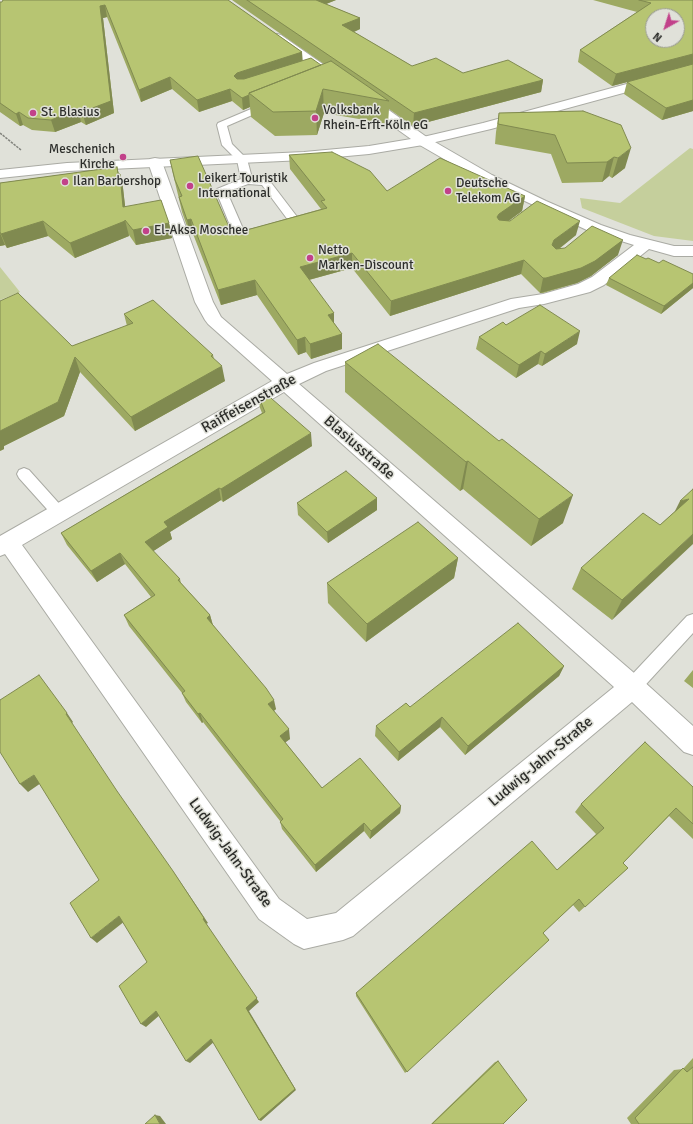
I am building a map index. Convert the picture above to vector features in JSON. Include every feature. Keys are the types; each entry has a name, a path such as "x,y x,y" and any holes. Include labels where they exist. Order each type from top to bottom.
{"street":[{"path":"266,30 338,80"},
{"path":"2,170 304,156 369,150 423,141 693,70"},
{"path":"353,91 423,141 535,208 589,232 674,251 693,252"},
{"name":"Blasiusstraße","path":"155,162 204,302 214,320 632,687 693,743"},
{"name":"Raiffeisenstraße","path":"4,545 284,383 320,367 517,303 544,299 584,288 598,281 645,245"},
{"name":"Ludwig-Jahn-Straße","path":"4,545 269,909 304,934 343,926 632,687"}],"lane":[{"path":"300,69 315,64"},
{"path":"320,84 338,80"},
{"path":"247,181 242,159 227,145 222,125 278,100"},
{"path":"247,181 265,182 295,222 240,235 221,191 247,181"},
{"path":"24,474 59,513"},
{"path":"632,687 693,621"}],"path":[{"path":"0,133 22,150"}],"green space":[{"path":"690,148 693,149 693,241 654,236 582,208 580,198 620,203"},
{"path":"0,267 20,292 0,300"}],"building":[{"path":"3,0 228,0 302,52 237,73 234,76 237,79 244,79 311,58 321,65 249,93 249,95 242,98 230,89 197,100 170,77 139,90 105,5 100,6 111,101 82,112 78,109 51,120 28,118 19,112 16,114 0,103 0,2"},
{"path":"247,0 316,0 360,18 342,25 412,66 436,58 463,73 508,60 543,80 414,113"},
{"path":"639,0 693,0 693,54 616,74 580,50 651,3"},
{"path":"331,61 389,101 323,89 316,111 273,112 249,93"},
{"path":"693,64 693,100 666,108 627,82"},
{"path":"583,111 621,125 631,148 618,158 614,157 607,162 567,163 555,135 498,124 499,113"},
{"path":"332,152 370,171 387,191 440,158 525,196 499,214 497,217 499,220 510,221 537,201 580,221 554,240 552,245 556,249 565,248 592,226 623,240 595,261 581,268 546,278 543,278 524,260 391,301 352,253 300,267 334,313 328,315 342,334 310,344 305,337 297,340 255,280 218,290 191,219 187,220 179,197 182,196 175,180 170,160 198,156 232,234 327,208 321,201 325,200 289,155"},
{"path":"117,167 118,174 120,174 123,207 161,200 169,223 133,230 125,220 70,243 43,221 1,234 0,183"},
{"path":"637,255 659,263 663,260 693,274 693,283 664,306 609,278"},
{"path":"18,293 72,346 133,323 124,314 153,300 213,355 211,356 222,366 131,417 75,357 58,402 0,431 0,301"},
{"path":"540,305 580,331 545,354 541,351 519,365 479,337 503,322 506,325"},
{"path":"378,344 499,441 502,439 573,495 539,519 468,461 466,462 345,362"},
{"path":"264,392 311,433 221,489 219,488 164,522 168,527 145,542 180,579 178,580 210,615 207,618 266,688 274,700 268,704 289,729 280,736 322,788 360,758 401,806 371,831 364,823 315,865 280,822 283,819 200,713 198,714 182,693 185,691 124,615 155,595 120,553 91,571 61,533 265,412 258,395"},
{"path":"346,471 377,498 327,532 297,503"},
{"path":"693,489 693,534 622,600 581,568 643,513 660,525 689,499 680,501"},
{"path":"418,522 458,558 367,624 327,583"},
{"path":"518,623 564,666 468,746 442,717 399,752 376,726 406,703 410,707"},
{"path":"39,675 67,713 66,714 117,791 173,871 204,918 203,919 257,998 246,1008 295,1089 259,1120 211,1039 186,1061 156,1011 141,1024 119,986 147,962 119,916 91,938 70,903 99,880 34,775 20,784 0,752 0,700"},
{"path":"645,742 693,787 693,824 676,808 623,863 628,868 585,907 579,899 543,933 549,940 407,1072 356,993 532,841 557,870 604,828 581,804"},
{"path":"498,1061 527,1100 503,1124 432,1124"},
{"path":"693,1067 693,1124 639,1124 635,1118 683,1068 687,1072"},
{"path":"155,1115 160,1124 145,1124"}],"place":[{"name":"St. Blasius","path":"33,113"},
{"name":"Volksbank Rhein-Erft-Köln eG","path":"315,118"},
{"name":"Meschenich Kirche","path":"123,157"},
{"name":"Ilan Barbershop","path":"65,182"},
{"name":"Leikert Touristik International","path":"190,186"},
{"name":"Deutsche Telekom AG","path":"448,191"},
{"name":"El-Aksa Moschee","path":"146,231"},
{"name":"Netto Marken-Discount","path":"310,258"}]}
